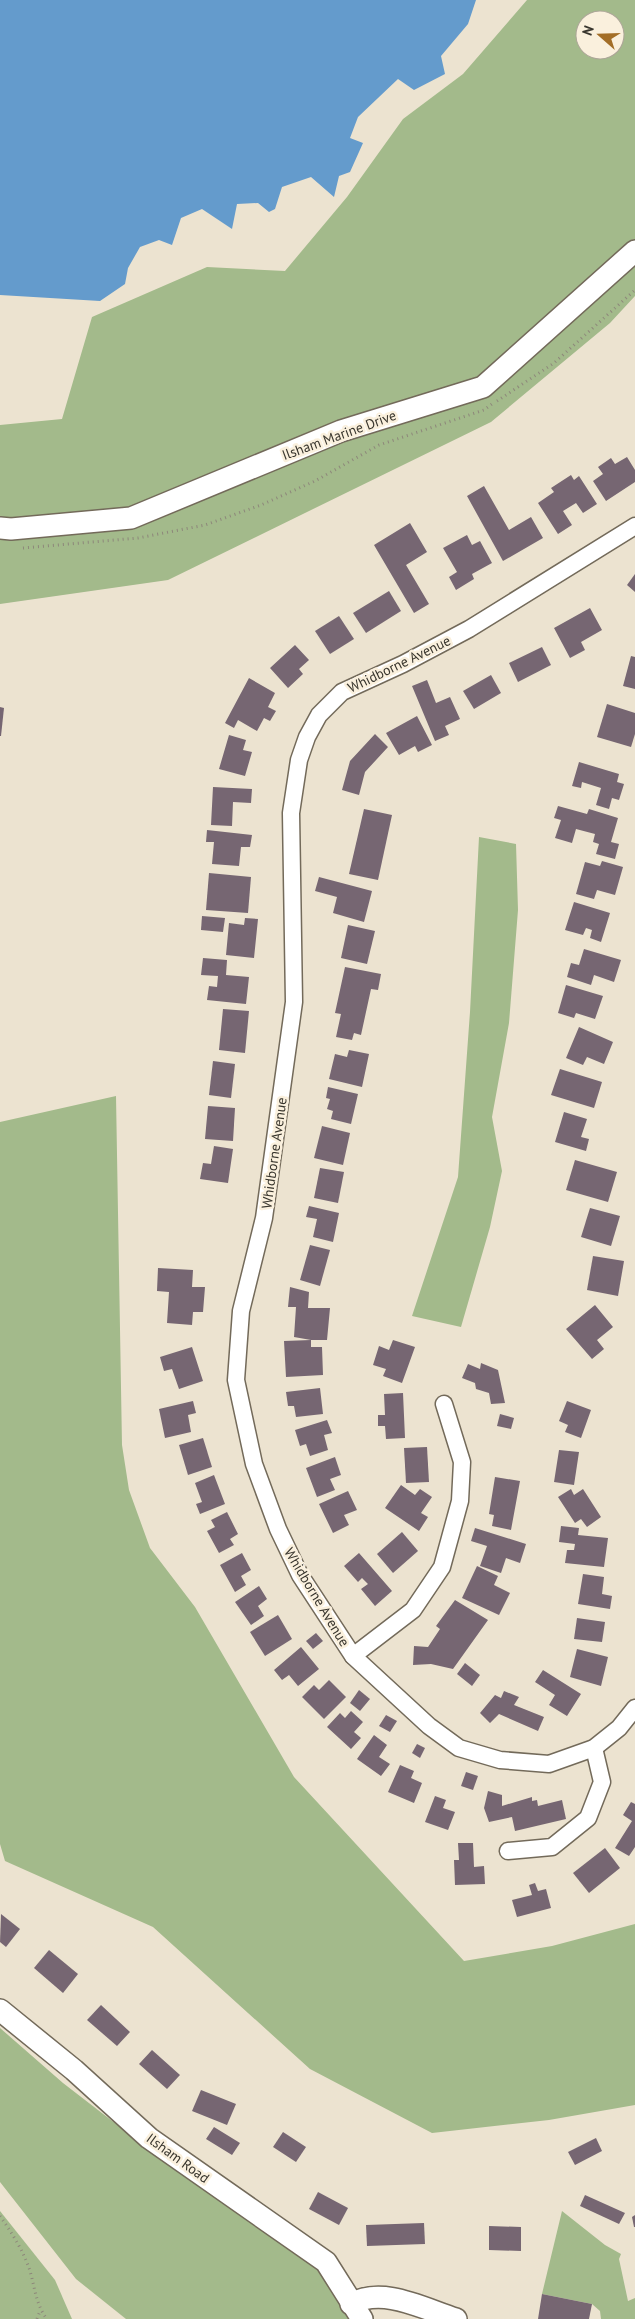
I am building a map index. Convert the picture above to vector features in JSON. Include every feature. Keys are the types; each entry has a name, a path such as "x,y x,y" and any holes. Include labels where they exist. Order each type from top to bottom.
{"street":[{"name":"Ilsham Marine Drive","path":"0,528 11,529 131,518 341,431 483,387 635,251"},
{"name":"Whidborne Avenue","path":"635,526 469,629 403,664 342,692 319,716 307,737 299,760 291,813 294,1002 264,1218 241,1311 236,1380 254,1464 278,1529 300,1575 353,1656 406,1706 460,1748 500,1760 549,1764 594,1748 619,1728 635,1708"},
{"path":"353,1656 413,1610 442,1568 460,1501 462,1462 444,1404"},
{"path":"508,1851 552,1847 588,1818 602,1782 594,1748"},
{"name":"Ilsham Road","path":"0,2010 74,2070 149,2138 326,2262 357,2312"},
{"path":"357,2312 368,2297 380,2297 395,2299 456,2319"}],"path":[{"path":"138,538 205,525 252,508 315,480 379,445 484,410 554,363 635,290"},
{"path":"0,2216 9,2229 30,2270 40,2310 47,2319"},
{"path":"37,2319 40,2310"}],"green space":[{"path":"527,0 635,0 635,296 610,323 491,422 168,580 0,604 0,425 62,419 92,317 207,267 285,271 347,197 403,119 463,74"},
{"path":"479,837 516,844 518,910 509,1023 492,1117 502,1171 490,1227 461,1327 412,1316 458,1177 470,1012"},
{"path":"116,1096 122,1445 129,1490 150,1548 195,1607 294,1777 464,1961 552,1946 635,1924 635,2105 549,2120 432,2133 310,2069 153,1927 5,1861 0,1844 0,1122"},
{"path":"0,2028 63,2083 142,2144 310,2261 328,2282 349,2319 126,2319 76,2279 0,2182"},
{"path":"0,2211 55,2280 72,2319 0,2319"},
{"path":"562,2211 605,2245 621,2254 619,2259 628,2301 635,2298 635,2319 601,2319 600,2311 592,2304 542,2294"}],"water":[{"path":"0,0 476,0 468,24 441,56 445,74 414,90 398,79 358,117 350,138 363,143 350,172 339,176 334,197 311,177 282,187 275,209 269,212 258,203 237,204 232,229 202,209 181,218 172,245 159,240 140,247 128,268 125,284 100,301 0,295"}],"building":[{"path":"627,457 635,470 635,482 606,501 593,481 603,474 598,467 611,458 615,464"},
{"path":"571,475 574,480 579,476 597,504 583,513 576,503 563,511 572,525 558,534 538,503 554,492 551,488"},
{"path":"484,486 509,530 531,517 543,538 503,561 467,496"},
{"path":"410,523 427,552 406,565 429,604 414,613 374,545"},
{"path":"467,535 472,545 480,541 492,563 472,574 474,579 456,590 449,577 457,572 443,548"},
{"path":"635,574 635,592 627,585"},
{"path":"389,591 401,611 366,633 353,613"},
{"path":"590,608 602,630 581,642 585,650 570,658 554,628"},
{"path":"339,616 354,639 330,654 315,631"},
{"path":"295,645 309,660 299,669 303,674 288,688 270,668"},
{"path":"542,647 551,665 518,682 509,663"},
{"path":"631,656 635,657 635,689 623,686"},
{"path":"491,675 501,693 474,709 463,691"},
{"path":"249,678 275,693 268,707 276,711 270,721 264,718 257,731 238,720 234,728 225,723"},
{"path":"427,680 436,703 450,697 460,719 445,726 449,735 435,741 412,686"},
{"path":"607,704 635,713 635,734 631,747 597,737"},
{"path":"0,707 4,708 1,736 0,736"},
{"path":"417,716 432,745 418,752 415,746 399,755 386,733"},
{"path":"375,734 388,747 365,772 359,795 342,790 350,761"},
{"path":"229,735 246,740 243,750 252,752 245,776 219,769"},
{"path":"579,762 619,774 617,782 624,784 619,800 612,798 609,809 596,805 601,788 582,782 581,788 572,786"},
{"path":"213,787 252,789 251,803 233,802 232,826 211,825"},
{"path":"558,806 587,814 589,809 618,818 611,842 619,844 615,859 596,854 599,844 593,842 595,834 576,829 572,843 555,838 561,820 554,818"},
{"path":"364,809 392,815 378,880 349,874"},
{"path":"207,830 252,835 250,847 241,847 239,866 212,864 214,842 206,842"},
{"path":"602,861 623,867 615,895 597,890 594,899 576,894 585,862 600,866"},
{"path":"209,873 251,877 248,913 206,910"},
{"path":"319,877 372,891 364,922 333,913 337,897 315,891"},
{"path":"574,902 610,913 601,942 590,938 592,930 586,928 583,935 565,930"},
{"path":"202,916 225,918 223,932 201,930"},
{"path":"245,918 258,919 254,958 226,955 229,923 244,925"},
{"path":"348,925 375,931 367,964 341,958"},
{"path":"584,949 621,960 614,982 594,975 591,985 567,977 571,963 579,965"},
{"path":"203,958 227,960 226,975 249,977 246,1004 207,1000 209,986 217,987 218,976 201,975"},
{"path":"345,967 381,974 378,990 371,989 361,1035 354,1033 352,1040 336,1037 341,1014 335,1013"},
{"path":"566,985 603,996 595,1019 576,1013 574,1018 558,1013"},
{"path":"223,1009 249,1011 245,1053 219,1050"},
{"path":"579,1027 613,1042 604,1064 587,1057 583,1065 566,1058"},
{"path":"349,1050 369,1054 362,1087 329,1079 335,1054 347,1057"},
{"path":"213,1061 235,1064 231,1098 209,1095"},
{"path":"560,1069 602,1082 594,1108 551,1095"},
{"path":"328,1087 358,1094 351,1124 331,1119 333,1111 327,1109 330,1099 326,1098"},
{"path":"208,1106 235,1108 233,1141 205,1139"},
{"path":"564,1112 587,1119 581,1137 589,1139 586,1151 555,1142"},
{"path":"322,1126 350,1133 343,1165 314,1158"},
{"path":"214,1146 233,1149 228,1183 200,1179 203,1163 211,1164"},
{"path":"575,1160 617,1172 608,1202 566,1190"},
{"path":"320,1168 344,1172 338,1203 314,1198"},
{"path":"309,1206 339,1213 333,1242 313,1237 317,1219 306,1217"},
{"path":"590,1208 620,1216 611,1246 581,1237"},
{"path":"310,1245 330,1250 320,1286 300,1280"},
{"path":"593,1256 624,1261 618,1296 587,1290"},
{"path":"158,1268 193,1270 192,1287 205,1287 203,1312 193,1312 192,1325 167,1323 169,1292 157,1291"},
{"path":"290,1287 309,1292 308,1308 330,1308 327,1340 294,1337 296,1307 288,1307"},
{"path":"595,1305 613,1327 597,1340 604,1349 592,1359 566,1329"},
{"path":"311,1340 311,1347 322,1347 323,1375 286,1377 284,1341"},
{"path":"393,1340 415,1347 402,1383 383,1376 386,1369 373,1365 379,1346 389,1350"},
{"path":"192,1347 203,1381 179,1389 172,1369 164,1371 160,1357"},
{"path":"481,1363 498,1370 505,1403 491,1404 489,1393 476,1389 475,1383 462,1378 468,1364 480,1369"},
{"path":"320,1388 323,1414 296,1417 294,1406 288,1406 286,1392"},
{"path":"403,1393 405,1438 386,1439 385,1426 378,1426 378,1415 385,1415 384,1394"},
{"path":"193,1401 196,1413 188,1415 191,1432 165,1438 159,1409"},
{"path":"567,1401 591,1410 581,1438 565,1432 568,1425 559,1421"},
{"path":"500,1414 514,1418 511,1429 497,1426"},
{"path":"327,1420 332,1433 324,1435 328,1450 310,1456 306,1444 300,1446 295,1430"},
{"path":"203,1438 212,1467 188,1475 179,1445"},
{"path":"427,1447 429,1482 406,1483 404,1448"},
{"path":"559,1450 579,1452 574,1485 554,1482"},
{"path":"335,1457 341,1475 330,1479 335,1490 317,1497 306,1468"},
{"path":"214,1475 225,1504 200,1514 196,1504 202,1502 195,1483"},
{"path":"495,1477 520,1481 511,1530 492,1526 494,1515 489,1514"},
{"path":"401,1485 415,1495 420,1489 432,1497 421,1513 428,1517 419,1531 385,1508"},
{"path":"571,1489 574,1495 583,1489 601,1517 587,1527 581,1519 575,1523 558,1497"},
{"path":"348,1491 357,1510 344,1515 349,1525 333,1533 319,1504"},
{"path":"227,1512 238,1534 230,1539 234,1545 219,1553 207,1531 215,1527 211,1520"},
{"path":"561,1526 579,1528 578,1535 608,1538 604,1567 565,1563 567,1550 574,1550 575,1544 559,1542"},
{"path":"475,1528 526,1544 520,1563 506,1558 501,1573 480,1566 487,1546 471,1541"},
{"path":"402,1532 418,1551 393,1573 377,1554"},
{"path":"242,1553 251,1570 241,1576 246,1585 235,1592 220,1565"},
{"path":"359,1553 392,1591 375,1606 361,1589 368,1584 362,1578 358,1582 344,1566"},
{"path":"477,1566 498,1576 494,1585 510,1593 499,1615 462,1598"},
{"path":"583,1574 604,1577 602,1594 612,1596 610,1609 578,1604"},
{"path":"259,1586 267,1599 258,1606 264,1616 251,1625 235,1602"},
{"path":"455,1600 488,1620 453,1669 431,1664 413,1665 414,1646 428,1647 440,1629 436,1626"},
{"path":"278,1615 292,1639 265,1656 250,1632"},
{"path":"577,1618 605,1622 602,1642 574,1639"},
{"path":"316,1633 323,1641 313,1649 306,1641"},
{"path":"301,1647 319,1669 298,1686 289,1675 282,1680 274,1670"},
{"path":"577,1649 608,1657 601,1686 570,1677"},
{"path":"465,1663 480,1675 472,1686 457,1674"},
{"path":"543,1670 581,1694 567,1716 549,1705 555,1695 535,1682"},
{"path":"329,1680 346,1697 324,1719 302,1697 314,1685 319,1690"},
{"path":"359,1690 370,1699 360,1711 350,1703"},
{"path":"504,1691 519,1697 514,1705 544,1717 538,1731 499,1714 490,1723 480,1713 495,1695 501,1698"},
{"path":"351,1711 363,1722 354,1732 361,1738 351,1749 327,1727 340,1713 345,1718"},
{"path":"386,1715 397,1721 390,1732 379,1726"},
{"path":"374,1735 387,1745 379,1757 390,1764 381,1776 357,1759"},
{"path":"417,1744 425,1748 420,1758 412,1753"},
{"path":"400,1765 414,1771 411,1778 422,1783 414,1803 388,1792"},
{"path":"466,1772 478,1776 473,1790 461,1786"},
{"path":"488,1791 502,1795 502,1806 532,1797 532,1801 537,1800 538,1806 562,1800 566,1819 515,1831 512,1817 489,1822 484,1808"},
{"path":"435,1796 446,1800 443,1808 455,1812 448,1830 425,1822"},
{"path":"631,1802 635,1804 635,1847 629,1856 615,1848 632,1821 623,1815"},
{"path":"458,1843 473,1843 474,1867 484,1866 485,1884 455,1885 454,1860 459,1860"},
{"path":"605,1848 620,1868 589,1893 573,1873"},
{"path":"535,1883 538,1891 546,1889 551,1908 517,1917 512,1900 532,1895 529,1885"},
{"path":"1,1914 20,1929 6,1947 0,1942"},
{"path":"49,1950 78,1974 63,1993 34,1968"},
{"path":"101,2005 130,2032 117,2046 87,2020"},
{"path":"152,2050 180,2075 167,2089 139,2064"},
{"path":"201,2090 236,2104 227,2125 192,2111"},
{"path":"214,2127 240,2143 232,2155 206,2139"},
{"path":"283,2132 306,2147 296,2162 273,2147"},
{"path":"596,2138 602,2151 575,2165 568,2152"},
{"path":"318,2192 348,2208 339,2225 309,2209"},
{"path":"585,2195 625,2213 619,2224 580,2206"},
{"path":"635,2215 635,2227 634,2227 632,2217"},
{"path":"424,2223 425,2244 367,2246 366,2225"},
{"path":"489,2226 521,2227 521,2251 489,2250"},
{"path":"542,2294 592,2304 589,2319 538,2319"}]}
